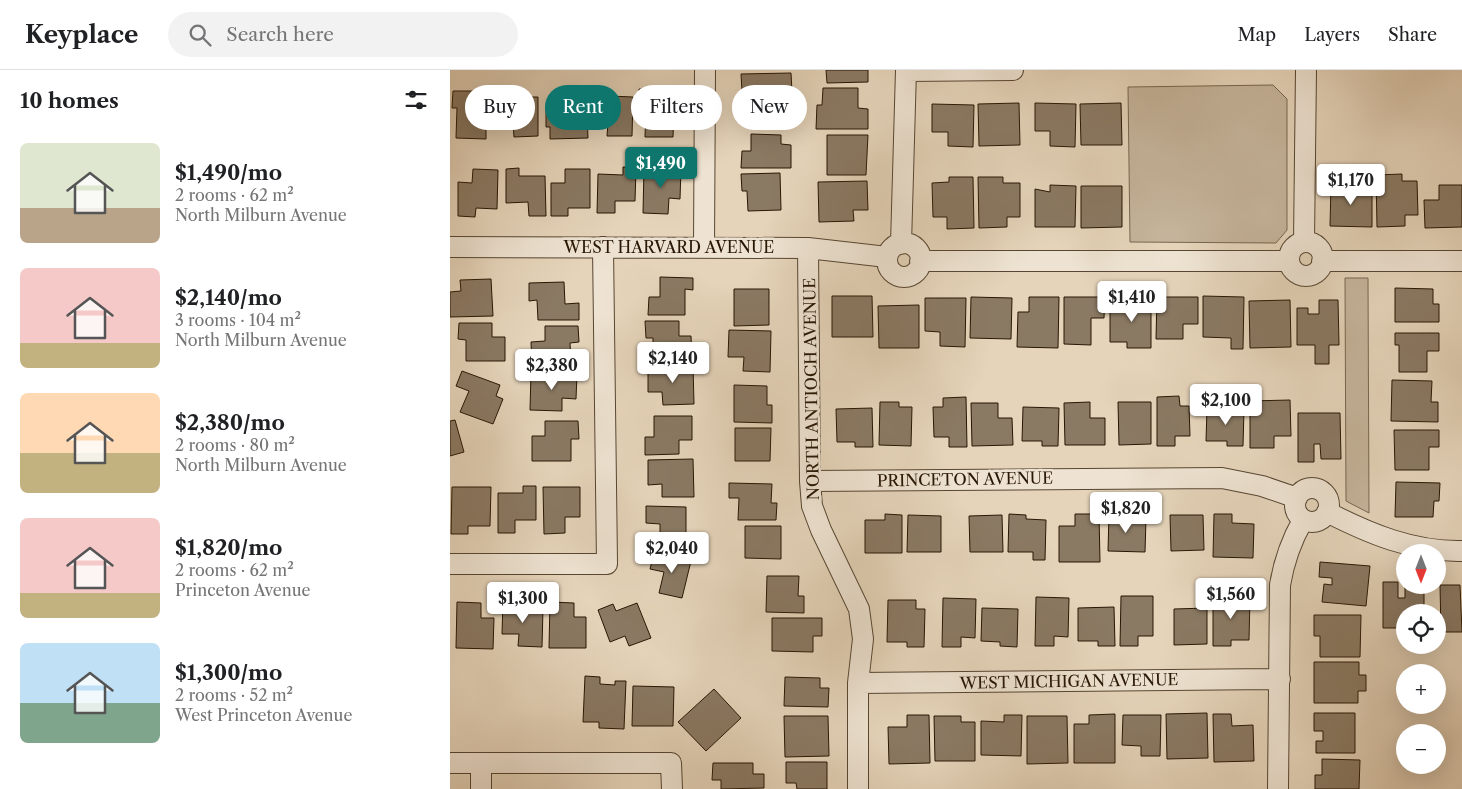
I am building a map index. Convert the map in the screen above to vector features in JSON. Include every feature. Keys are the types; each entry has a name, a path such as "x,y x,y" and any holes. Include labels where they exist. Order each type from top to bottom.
{"street":[{"path":"704,70 704,246"},
{"path":"894,250 914,248 920,261 912,275 901,277 892,272 887,262 894,250 906,70 1013,70"},
{"path":"1304,242 1306,70"},
{"path":"1304,242 1318,247 1322,261 1318,270 1303,275 1294,270 1289,261 1294,246 1304,242"},
{"path":"450,564 607,564 603,246"},
{"name":"WEST HARVARD AVENUE","path":"450,247 704,246 894,250"},
{"name":"NORTH ANTIOCH AVENUE","path":"808,248 810,481 812,506 821,530 859,608 863,639 858,683 858,789"},
{"path":"920,261 1289,261"},
{"path":"1322,261 1462,261"},
{"name":"PRINCETON AVENUE","path":"810,481 1222,478 1262,486 1297,498"},
{"path":"1316,489 1326,497 1327,512 1316,521 1304,520 1296,510 1297,498 1303,491 1316,489"},
{"path":"1327,512 1355,526 1406,546 1438,551 1462,551"},
{"path":"1278,789 1280,586 1284,562 1292,538 1304,520"},
{"name":"WEST MICHIGAN AVENUE","path":"858,683 1280,678"},
{"path":"450,763 671,763 672,789"},
{"path":"481,763 481,789"}],"shaded area":[{"path":"1273,85 1287,99 1287,230 1276,243 1130,242 1128,87"},
{"path":"1345,278 1368,278 1369,513 1346,501"}],"building":[{"path":"826,70 868,70 868,82 827,83"},
{"path":"791,73 792,85 742,85 741,74"},
{"path":"823,88 858,88 858,108 868,109 868,129 816,129 817,105 822,105"},
{"path":"453,91 465,91 465,130 486,130 486,139 456,138 457,108 452,108"},
{"path":"621,96 631,97 632,136 607,136 607,130 621,130"},
{"path":"535,97 538,97 538,136 514,137 514,130 535,130"},
{"path":"1019,103 1020,145 979,146 978,104"},
{"path":"1035,103 1076,104 1075,147 1050,146 1050,131 1035,131"},
{"path":"1121,103 1122,145 1081,145 1080,104"},
{"path":"932,104 974,105 973,147 948,146 948,132 932,132"},
{"path":"550,130 588,130 588,138 550,139"},
{"path":"645,130 673,130 673,137 645,137"},
{"path":"751,134 781,135 781,144 791,145 791,168 741,168 742,151 751,151"},
{"path":"827,135 868,135 866,175 827,175"},
{"path":"623,167 636,168 635,201 615,201 615,213 597,213 598,174 623,175"},
{"path":"519,168 519,176 545,176 546,216 529,216 528,202 506,203 506,169"},
{"path":"644,168 681,168 680,199 669,198 668,214 643,213"},
{"path":"473,169 498,170 497,209 476,208 475,217 458,216 458,182 472,183"},
{"path":"565,169 590,169 590,208 568,208 568,216 551,216 551,183 565,183"},
{"path":"780,173 781,210 748,211 747,191 742,191 741,174"},
{"path":"1402,174 1402,181 1417,181 1418,215 1405,215 1405,226 1377,227 1376,175"},
{"path":"949,177 973,177 974,228 947,229 947,217 933,217 932,183 949,182"},
{"path":"978,177 1003,177 1003,183 1020,183 1020,217 1007,217 1007,227 979,228"},
{"path":"867,181 868,210 853,210 854,221 819,222 818,182"},
{"path":"1050,185 1076,186 1075,227 1035,227 1035,189 1050,192"},
{"path":"1331,185 1372,186 1372,227 1330,226"},
{"path":"1439,185 1462,185 1462,227 1425,228 1424,200 1439,200"},
{"path":"1081,186 1122,186 1122,227 1081,228"},
{"path":"660,277 693,278 693,290 685,289 685,315 648,315 649,297 660,297"},
{"path":"491,279 493,316 450,317 450,292 461,291 460,280"},
{"path":"564,282 565,304 579,303 579,320 538,320 537,300 529,301 529,283"},
{"path":"1395,288 1433,289 1433,304 1439,304 1439,322 1395,322"},
{"path":"734,289 769,289 769,325 734,326"},
{"path":"832,296 872,296 873,337 832,337"},
{"path":"1203,296 1244,297 1243,349 1231,349 1231,338 1203,337"},
{"path":"971,297 1012,298 1011,339 970,338"},
{"path":"1029,297 1059,297 1058,348 1017,347 1018,312 1029,312"},
{"path":"1064,297 1105,297 1104,318 1091,318 1091,345 1064,344"},
{"path":"1124,297 1151,297 1151,348 1127,348 1127,342 1110,342 1110,308 1124,308"},
{"path":"1157,297 1198,297 1198,324 1183,324 1183,339 1156,339"},
{"path":"925,298 966,298 965,347 940,346 940,332 925,331"},
{"path":"1290,300 1291,347 1250,348 1249,301"},
{"path":"1319,300 1338,300 1339,345 1329,345 1329,364 1315,364 1315,345 1297,345 1297,308 1308,308 1308,314 1319,314"},
{"path":"919,305 919,348 879,348 878,306"},
{"path":"645,321 679,321 679,336 691,336 692,360 653,361 653,338 646,338"},
{"path":"459,323 492,323 492,337 505,337 505,361 466,361 466,340 458,339"},
{"path":"545,326 578,326 579,342 570,343 571,364 532,365 531,342 545,341"},
{"path":"729,330 771,331 770,372 743,371 744,357 728,357"},
{"path":"1395,333 1439,333 1439,351 1427,351 1427,372 1399,372 1399,345 1395,345"},
{"path":"693,366 694,404 663,405 662,392 648,392 648,367"},
{"path":"462,371 500,385 496,396 503,399 493,424 460,412 469,391 456,386"},
{"path":"531,373 577,374 576,399 562,398 562,411 530,410"},
{"path":"1392,380 1432,381 1431,402 1438,402 1438,422 1391,421"},
{"path":"734,385 767,386 767,405 772,405 772,423 734,422"},
{"path":"1179,396 1180,406 1189,406 1190,436 1175,436 1175,446 1157,446 1157,397"},
{"path":"966,397 967,447 949,447 949,437 934,437 933,407 943,407 943,398"},
{"path":"1290,400 1291,436 1274,436 1274,448 1250,448 1250,401"},
{"path":"880,402 899,402 899,407 912,407 911,446 879,445"},
{"path":"1090,402 1090,418 1105,418 1105,445 1065,445 1064,403"},
{"path":"1118,402 1151,402 1151,444 1119,445"},
{"path":"971,403 998,403 998,418 1012,418 1013,445 972,446"},
{"path":"1023,407 1059,408 1058,446 1042,446 1042,441 1022,441"},
{"path":"872,408 873,447 855,447 855,442 837,442 836,409"},
{"path":"1207,408 1244,409 1243,446 1227,446 1227,441 1206,441"},
{"path":"1298,413 1340,413 1341,459 1321,459 1320,444 1314,444 1314,462 1298,462"},
{"path":"654,416 692,416 692,440 679,440 679,454 645,455 645,437 654,437"},
{"path":"455,420 464,452 450,456 450,421"},
{"path":"545,421 578,421 579,439 571,439 571,461 532,461 532,436 545,436"},
{"path":"735,428 771,428 770,461 735,461"},
{"path":"1394,430 1439,430 1439,447 1429,447 1429,470 1395,470"},
{"path":"693,459 694,497 662,497 662,484 648,485 648,460"},
{"path":"1396,482 1440,483 1439,501 1434,501 1433,517 1395,517"},
{"path":"729,483 772,484 771,503 777,503 776,520 738,520 739,498 729,498"},
{"path":"523,486 536,486 536,520 515,520 515,533 498,533 498,493 523,493"},
{"path":"452,487 491,487 490,526 468,526 468,534 451,534"},
{"path":"543,487 580,487 580,517 565,517 565,533 544,534"},
{"path":"646,506 686,507 686,533 693,533 693,545 660,545 660,524 646,523"},
{"path":"885,514 902,515 902,553 865,553 865,520 885,520"},
{"path":"1009,514 1026,515 1026,519 1046,520 1045,560 1033,560 1033,552 1008,552"},
{"path":"1075,514 1099,514 1100,562 1059,562 1059,526 1075,526"},
{"path":"1109,514 1127,514 1127,518 1146,519 1145,552 1108,551"},
{"path":"1214,514 1232,514 1232,523 1254,524 1253,558 1213,557"},
{"path":"908,515 941,516 941,552 907,552"},
{"path":"1002,515 1003,552 970,552 969,516"},
{"path":"1170,515 1203,515 1204,550 1171,551"},
{"path":"745,526 781,526 781,559 745,558"},
{"path":"654,553 691,561 682,598 659,593 664,572 650,569"},
{"path":"1320,562 1370,566 1366,606 1322,602 1324,584 1332,585 1332,578 1319,577"},
{"path":"767,576 799,576 798,596 804,596 804,613 766,612"},
{"path":"1383,582 1396,582 1398,598 1405,598 1405,594 1424,594 1424,604 1396,604 1396,628 1383,628"},
{"path":"1446,585 1460,585 1462,632 1446,632 1446,604 1440,604 1440,594 1446,594"},
{"path":"1121,596 1153,596 1153,636 1138,636 1138,646 1120,646"},
{"path":"1220,596 1250,596 1249,640 1231,640 1231,646 1213,646 1213,607 1220,607"},
{"path":"1036,597 1069,598 1068,637 1054,636 1054,646 1035,646"},
{"path":"943,598 976,599 975,638 961,637 961,647 942,647"},
{"path":"888,600 916,600 916,609 925,609 924,647 907,647 907,642 887,642"},
{"path":"503,601 520,601 519,608 543,608 542,647 518,646 519,634 502,634"},
{"path":"457,602 481,603 481,618 494,618 493,649 456,648"},
{"path":"550,602 574,603 574,617 586,617 586,648 549,648"},
{"path":"637,603 651,638 629,646 625,636 610,642 598,610 613,604 616,611"},
{"path":"1114,607 1115,646 1098,646 1098,641 1078,641 1078,608"},
{"path":"982,608 1018,609 1017,647 1000,646 1000,642 981,641"},
{"path":"1207,608 1207,644 1174,645 1174,609"},
{"path":"1314,615 1361,615 1360,657 1320,657 1320,636 1314,636"},
{"path":"772,618 822,618 822,636 813,636 813,652 772,651"},
{"path":"1314,662 1359,662 1359,675 1366,675 1366,691 1358,691 1358,703 1314,703"},
{"path":"585,676 600,677 600,684 615,685 615,681 626,681 624,729 599,728 599,722 583,722"},
{"path":"785,677 820,678 820,688 829,688 828,707 784,706"},
{"path":"633,686 674,687 673,726 632,726"},
{"path":"714,689 741,718 706,751 678,722"},
{"path":"1207,713 1208,758 1167,759 1166,714"},
{"path":"1314,713 1355,713 1355,753 1316,753 1316,741 1323,741 1323,731 1314,731"},
{"path":"1115,714 1115,763 1074,763 1074,724 1089,724 1089,715"},
{"path":"1213,714 1231,714 1232,726 1253,725 1254,761 1214,762"},
{"path":"907,715 929,715 930,763 889,764 888,727 907,727"},
{"path":"1004,715 1022,715 1021,756 981,755 981,721 1004,722"},
{"path":"1123,715 1161,715 1160,756 1141,756 1141,746 1122,745"},
{"path":"784,716 828,716 829,756 785,757"},
{"path":"934,716 961,716 961,722 975,722 975,761 935,761"},
{"path":"1027,716 1067,716 1068,763 1027,764"},
{"path":"1322,759 1360,760 1359,789 1315,789 1315,775 1322,775"},
{"path":"786,762 827,762 827,789 797,789 796,783 786,783"},
{"path":"713,763 753,763 753,774 764,774 764,788 721,789 721,780 712,780"}]}
